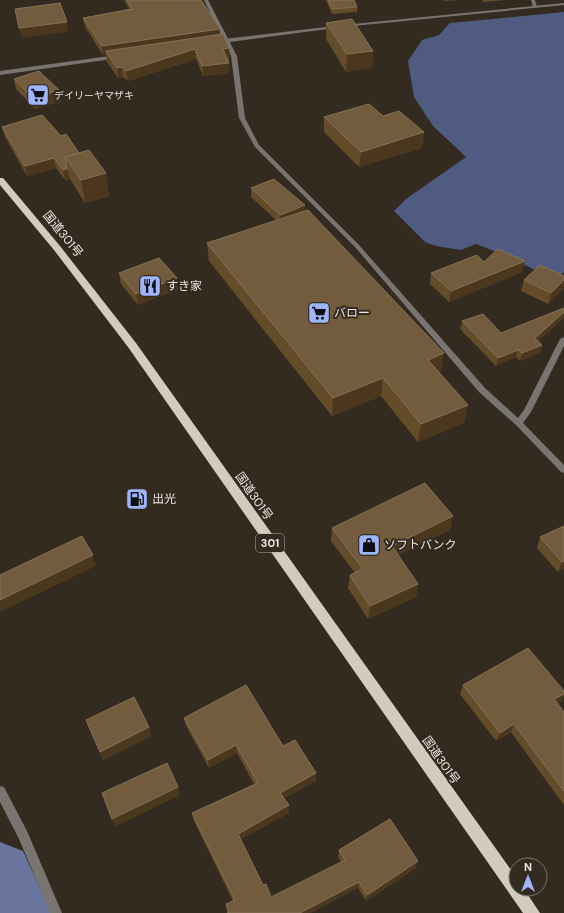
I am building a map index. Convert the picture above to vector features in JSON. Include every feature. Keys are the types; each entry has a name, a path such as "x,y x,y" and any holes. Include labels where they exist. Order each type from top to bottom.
{"highway":[{"name":"国道301号","path":"0,180 57,248 132,345 532,913"}],"street":[{"path":"206,0 228,40 234,56 242,118 257,146 357,246 482,390 519,423 564,470"},
{"path":"533,0 535,6"},
{"path":"206,44 343,26 564,4"},
{"path":"0,73 124,56"},
{"path":"519,423 527,412 564,338"},
{"path":"0,791 23,835 56,913"}],"shaded area":[{"path":"564,12 564,272 555,280 509,257 476,244 461,250 436,246 425,242 394,211 406,199 466,157 433,126 414,97 408,61 422,40 439,35 450,23"}],"building":[{"path":"127,0 201,0 220,29 102,46 83,18 132,9"},
{"path":"328,0 354,0 357,7 332,9"},
{"path":"60,3 67,22 19,28 15,9"},
{"path":"352,19 373,51 347,54 326,23"},
{"path":"223,34 229,48 223,49 229,63 202,66 195,49 126,71 122,67 117,68 106,51"},
{"path":"39,71 59,90 33,98 14,79"},
{"path":"369,104 383,116 399,111 424,132 361,152 324,117"},
{"path":"42,115 61,136 66,134 79,153 65,157 67,169 63,170 54,158 25,166 2,127"},
{"path":"89,150 106,173 81,180 65,157"},
{"path":"274,179 305,205 280,215 251,188"},
{"path":"308,210 444,353 428,360 468,405 421,424 383,378 333,398 207,243"},
{"path":"498,249 525,261 451,291 431,273 477,255 484,262"},
{"path":"159,258 177,278 136,294 119,273"},
{"path":"540,265 564,276 564,280 551,293 524,280"},
{"path":"564,308 564,312 535,338 542,345 522,353 518,350 498,358 462,321 483,314 501,333"},
{"path":"425,483 453,516 392,546 418,584 370,606 350,575 363,569 332,528"},
{"path":"564,526 564,561 562,562 540,537"},
{"path":"82,536 93,555 0,600 0,575"},
{"path":"528,648 564,691 564,694 554,699 564,712 564,791 514,724 500,733 463,685"},
{"path":"246,685 283,746 295,740 316,773 280,793 289,805 238,834 263,885 266,884 271,897 345,860 339,850 390,819 418,861 367,895 359,882 300,913 227,913 229,912 226,904 235,900 192,813 258,783 236,745 208,760 184,718"},
{"path":"134,697 149,727 100,752 86,720"},
{"path":"167,763 178,787 112,819 102,793"}],"waterway":[{"path":"0,874 18,913"}],"place":[{"name":"デイリーヤマザキ","path":"38,95"},
{"name":"すき家","path":"150,286"},
{"name":"バロー","path":"319,313"},
{"name":"出光","path":"137,499"},
{"name":"ソフトバンク","path":"369,545"}]}
